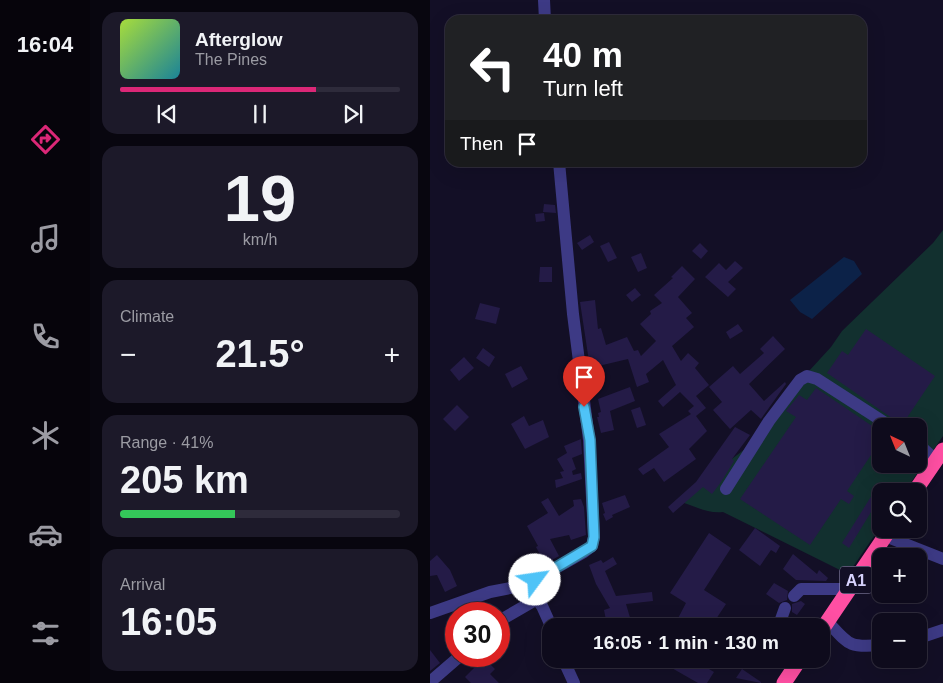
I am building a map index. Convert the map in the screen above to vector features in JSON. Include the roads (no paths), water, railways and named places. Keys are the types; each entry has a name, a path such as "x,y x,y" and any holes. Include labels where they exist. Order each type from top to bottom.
{"highway":[{"path":"921,483 940,455"},
{"name":"A1","path":"830,618 883,538"},
{"path":"784,683 794,668"}],"street":[{"path":"544,0 546,15"},
{"path":"430,614 490,592 526,585 592,546 594,537 590,440 573,314 559,167"},
{"path":"726,489 770,421 800,380 807,376 817,379 878,418"},
{"path":"928,449 940,455"},
{"path":"899,538 943,559"},
{"path":"526,585 537,599 548,618"},
{"path":"794,596 801,590 849,589"},
{"path":"510,615 537,599"},
{"path":"782,618 786,608"},
{"path":"830,630 848,644 859,647 872,646"},
{"path":"927,635 943,630"},
{"path":"430,682 447,667"},
{"path":"567,668 574,683"}],"water":[{"path":"844,257 854,261 862,274 812,319 800,312 790,300"}]}
